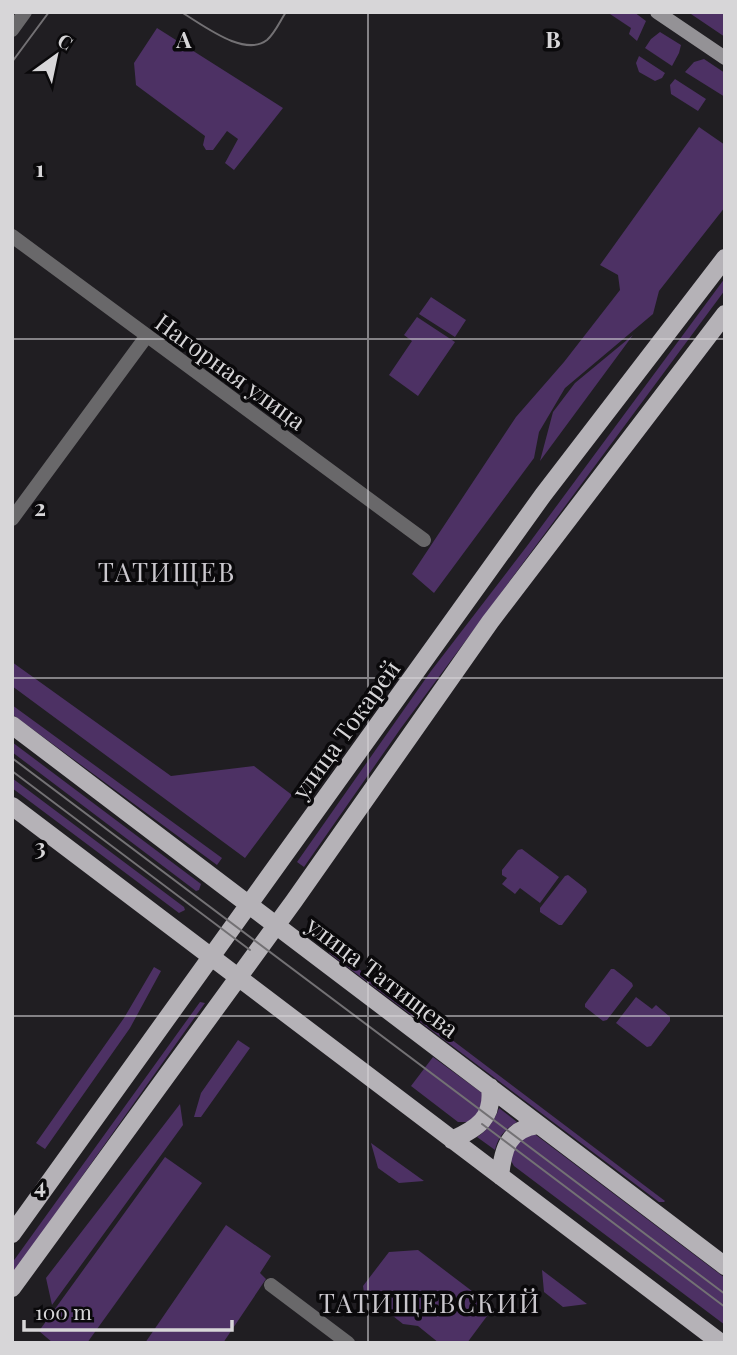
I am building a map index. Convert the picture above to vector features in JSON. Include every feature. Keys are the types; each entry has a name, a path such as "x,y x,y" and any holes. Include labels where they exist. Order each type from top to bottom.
{"main road":[{"path":"657,12 725,58"},
{"name":"улица Токарей","path":"12,1234 543,495 725,258"},
{"path":"12,1289 276,926 490,622 725,314"},
{"name":"улица Татищева","path":"12,725 725,1266"},
{"path":"12,806 721,1343"},
{"path":"452,1140 469,1132 484,1119 492,1102 490,1087"},
{"path":"500,1176 502,1156 507,1144 524,1127 538,1125"}],"street":[{"path":"12,30 25,12"},
{"name":"Нагорная улица","path":"12,236 424,540"},
{"path":"12,519 146,337"},
{"path":"271,1285 348,1343"}],"shaded area":[{"path":"607,12 634,12 646,21 637,41 629,34 631,28"},
{"path":"688,12 725,12 725,37"},
{"path":"157,28 283,108 234,170 225,163 238,139 227,131 213,150 206,150 203,145 205,136 136,85 134,63"},
{"path":"660,32 681,45 672,66 645,48"},
{"path":"639,56 665,73 662,78 655,81 639,72 636,63"},
{"path":"704,59 725,73 725,97 685,72 694,62"},
{"path":"675,79 706,99 698,111 671,94 670,85"},
{"path":"699,127 725,145 725,207 659,291 653,314 565,388 539,432 534,458 434,593 412,574 516,417 564,362 620,290 618,275 600,265"},
{"path":"725,278 725,290 401,728 304,867 297,862 431,671"},
{"path":"431,297 466,320 455,337 419,314"},
{"path":"417,317 455,342 418,396 389,375 412,341 404,335"},
{"path":"633,335 540,461 553,412 575,383"},
{"path":"12,662 171,776 254,766 292,795 245,858 12,686"},
{"path":"12,705 222,858 217,865 12,714"},
{"path":"12,742 201,884 199,890 196,891 12,752"},
{"path":"12,778 185,910 179,913 12,788"},
{"path":"522,849 559,877 540,903 520,888 515,894 502,884 507,878 502,875 502,870 518,850"},
{"path":"568,875 587,892 562,925 559,925 540,912 540,908"},
{"path":"332,949 665,1201 659,1202 329,953"},
{"path":"154,967 161,971 130,1028 45,1149 36,1143 124,1018"},
{"path":"611,969 633,986 607,1020 603,1021 585,1007 585,1004"},
{"path":"636,997 652,1009 656,1005 670,1017 670,1021 651,1046 647,1047 616,1023"},
{"path":"200,1002 205,1003 12,1275 12,1263"},
{"path":"238,1040 250,1048 201,1117 194,1117 201,1093"},
{"path":"433,1057 482,1093 484,1101 472,1122 458,1122 411,1086"},
{"path":"180,1104 183,1125 52,1305 46,1278"},
{"path":"499,1108 517,1122 503,1133 495,1150 477,1137 491,1124"},
{"path":"536,1135 725,1278 725,1325 514,1166 510,1159 521,1136"},
{"path":"371,1143 424,1181 399,1183 378,1168"},
{"path":"165,1157 202,1183 87,1343 53,1343 39,1331"},
{"path":"226,1225 271,1256 260,1273 266,1279 223,1343 145,1343"},
{"path":"418,1250 489,1304 490,1312 467,1343 439,1343 418,1326 403,1324 364,1293 363,1286 389,1252"},
{"path":"542,1270 587,1304 563,1307 544,1292"}],"tram line":[{"path":"12,62 49,12"},
{"path":"181,12 211,31 247,45 267,40 286,12"},
{"path":"12,758 725,1294"},
{"path":"12,771 250,950"},
{"path":"482,1124 725,1307"}],"district":[{"name":"ТАТИЩЕВ","path":"167,571"},
{"name":"ТАТИЩЕВСКИЙ","path":"430,1302"}]}
